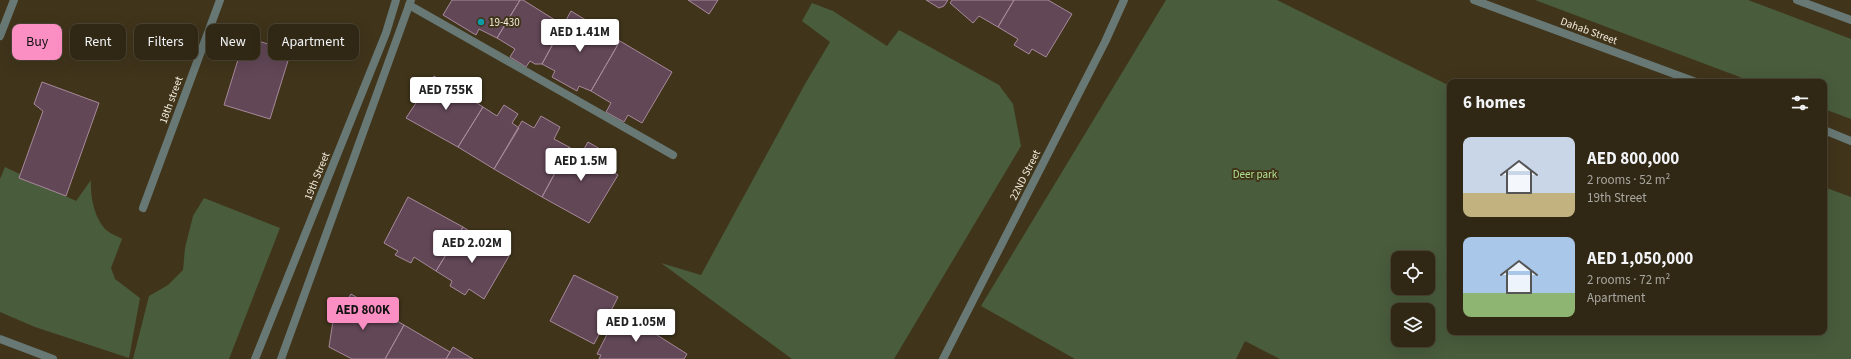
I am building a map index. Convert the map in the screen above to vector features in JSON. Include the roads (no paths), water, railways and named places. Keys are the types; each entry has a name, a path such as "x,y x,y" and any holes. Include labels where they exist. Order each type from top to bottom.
{"street":[{"path":"0,36 14,0"},
{"name":"18th street","path":"143,208 220,0"},
{"name":"19th Street","path":"255,359 386,33 396,0"},
{"name":"22ND Street","path":"946,358 1124,0"},
{"name":"Dahab Street","path":"1474,0 1688,79"},
{"path":"1797,0 1851,20"},
{"path":"281,359 410,2 673,155"},
{"path":"1827,131 1851,141"},
{"path":"0,339 53,359"}],"place":[{"name":"19-430","path":"481,22"}],"park label":[{"name":"Deer park","path":"1255,174"}]}
